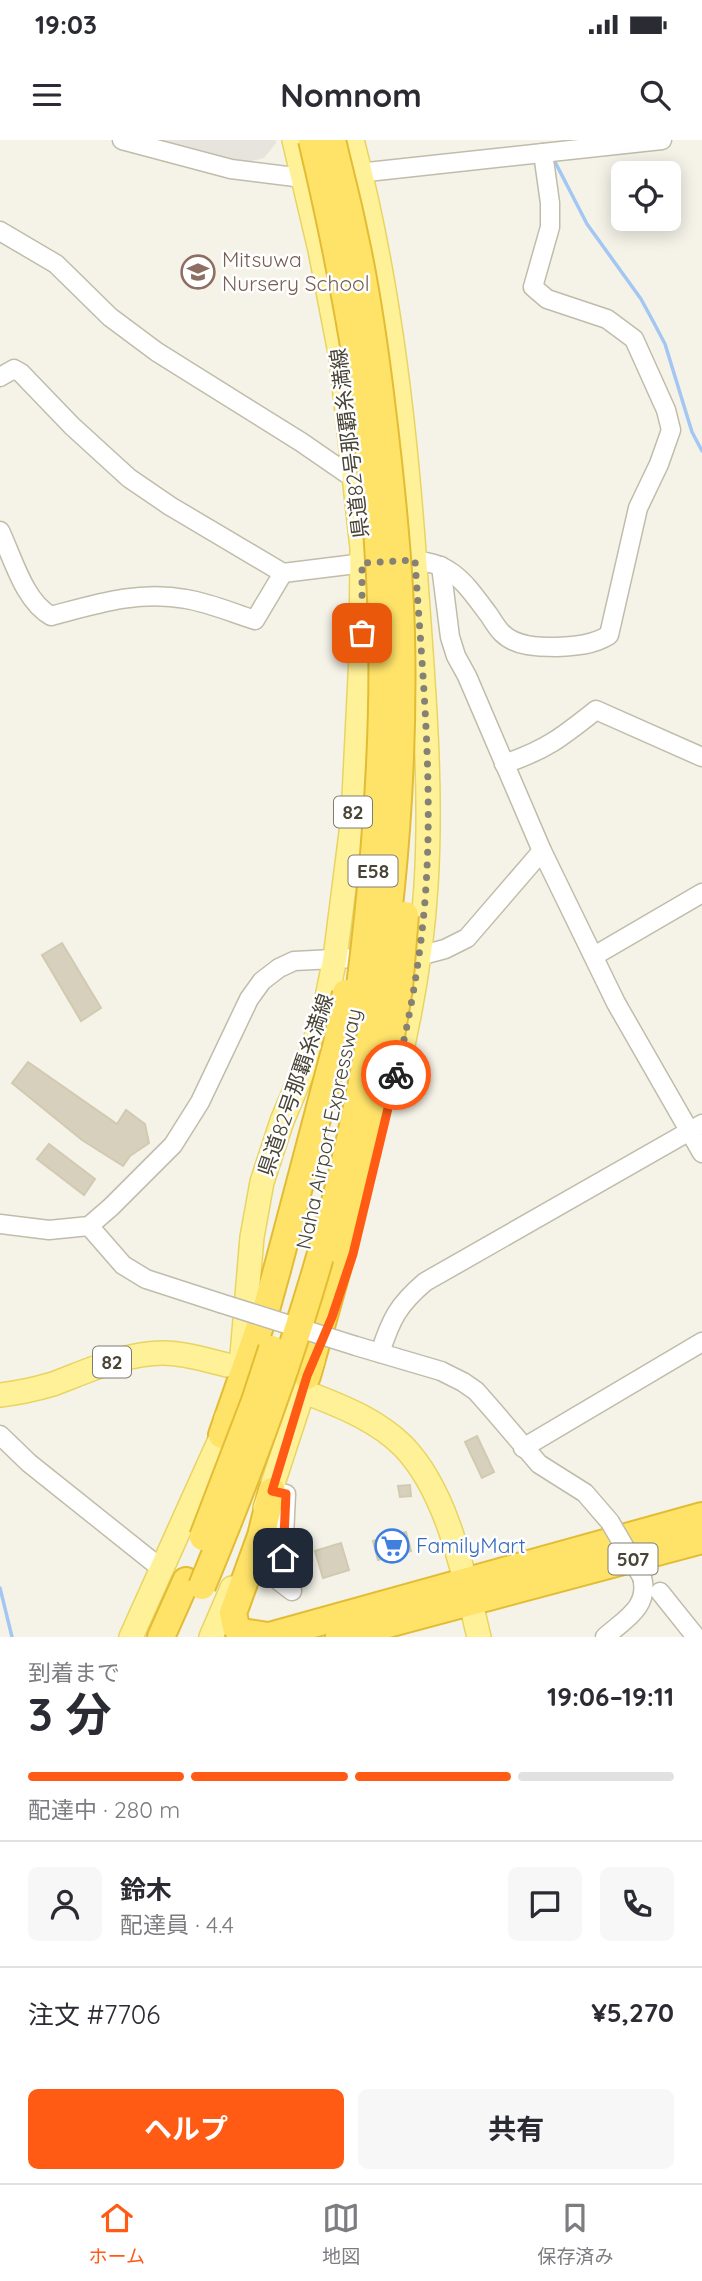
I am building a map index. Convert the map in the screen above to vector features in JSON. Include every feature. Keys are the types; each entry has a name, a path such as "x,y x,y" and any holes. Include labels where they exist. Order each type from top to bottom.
{"highway":[{"name":"Naha Airport Expressway","path":"180,1637 237,1503 313,1282 341,1178 373,1018 393,863 391,734 369,453 355,349 335,241 312,140"},
{"name":"Naha Airport Expressway","path":"161,1637 255,1401 295,1278 323,1175 356,1016 391,734 401,633 396,537 374,346 355,235 332,140"},
{"path":"311,1386 385,1073 398,988 405,912 406,847 391,734"},
{"path":"222,1435 267,1306 337,1043 391,734"},
{"path":"267,1637 241,1632 236,1628 233,1613 261,1536 272,1491"},
{"name":"507","path":"339,1637 702,1516"},
{"name":"507","path":"267,1637 702,1540"}],"main road":[{"name":"県道82号那覇糸満線","path":"131,1637 222,1435 235,1387 245,1337 252,1237 262,1182 282,1121 313,1047 324,1012 335,958 353,817 361,656 362,563 356,477 341,358 320,250 294,140"},
{"path":"211,1637 272,1491 311,1386 353,1254 407,1030 419,956 426,885 428,761 415,560 399,393 377,247 352,140"},
{"name":"82","path":"0,1395 50,1385 113,1362 144,1355 188,1355 227,1365"},
{"path":"311,1386 384,1430 401,1444 429,1479 468,1592 479,1637"}],"street":[{"path":"122,140 231,169 303,178 543,153 589,143 662,140"},
{"path":"0,377 14,369 21,373 72,426 129,478 170,506 283,573 362,563 415,560 440,566 458,576 503,634 532,648 596,643 609,635 638,508 659,464 671,430 666,410 634,340 607,319 547,299 533,287 550,227 550,203 543,153"},
{"path":"0,231 56,264 110,317 157,352 356,477"},
{"path":"0,531 26,586 41,610 51,615 118,598 160,595 188,599 255,620 283,573"},
{"path":"440,566 450,637 456,656 542,851 616,1003 695,1128 702,1153"},
{"path":"504,764 534,754 559,740 596,710 702,757"},
{"path":"0,1224 49,1230 89,1226 111,1207 173,1145 200,1102 249,999 262,981 279,968 294,961 419,956 445,949 467,938 542,851"},
{"path":"594,956 702,893"},
{"path":"380,1353 390,1323 405,1299 425,1282 695,1128"},
{"path":"89,1226 123,1265 146,1279 442,1371 476,1391 523,1448 551,1473 585,1493 610,1522 642,1577 645,1591 642,1601 605,1637"},
{"path":"523,1448 702,1342"},
{"path":"0,1435 29,1463 163,1570"},
{"path":"272,1491 286,1494 283,1558 279,1581 292,1591"},
{"path":"660,1592 696,1637"}],"shaded area":[{"path":"146,140 276,140 276,143 264,158 240,164"}],"building":[{"path":"62,943 101,1008 81,1021 42,955"},
{"path":"28,1062 117,1124 126,1110 145,1124 149,1143 130,1156 123,1166 82,1140 12,1083"},
{"path":"49,1144 95,1179 84,1195 37,1159"},
{"path":"477,1436 494,1472 482,1478 465,1442"},
{"path":"410,1485 411,1496 400,1497 398,1486"},
{"name":"FamilyMart","path":"406,1532 411,1551 378,1560 373,1541"},
{"path":"341,1543 349,1570 323,1578 315,1551"}],"waterway":[{"path":"553,158 587,224 641,299 665,344 692,432 702,451"},
{"path":"0,1588 12,1637"}],"way so far":[{"path":"362,633 362,563 415,560 428,761 426,885 419,956 407,1030 396,1075"}],"place":[{"name":"Mitsuwa Nursery School","path":"198,272"},
{"name":"FamilyMart","path":"392,1546"}],"route":[{"path":"283,1558 286,1494 272,1491 307,1376 332,1317 353,1254 396,1075"}]}
